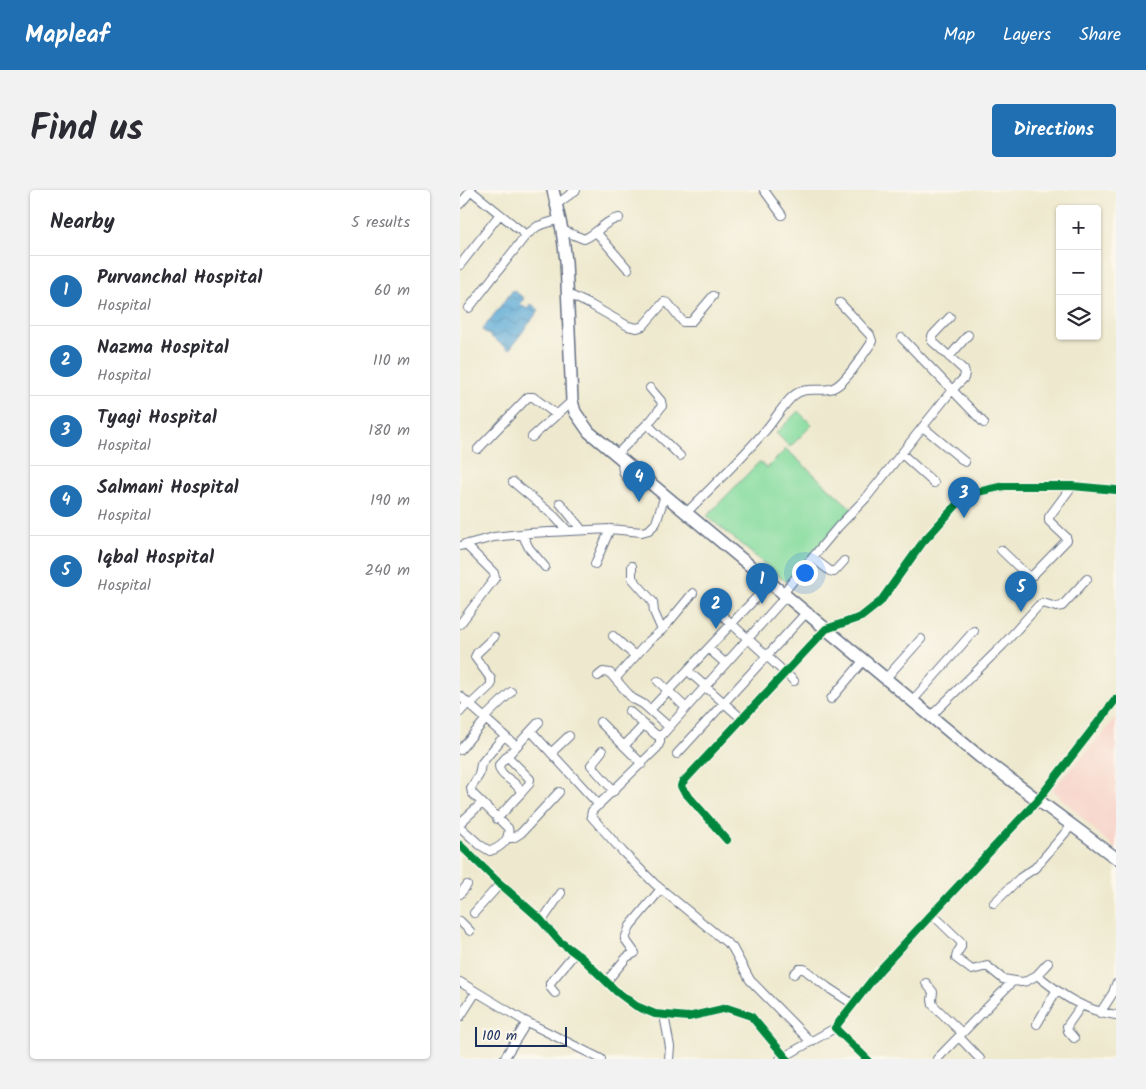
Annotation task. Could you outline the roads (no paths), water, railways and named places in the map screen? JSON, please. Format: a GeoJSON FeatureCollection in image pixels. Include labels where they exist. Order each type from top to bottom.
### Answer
{"type":"FeatureCollection","features":[{"type":"Feature","properties":{"kind":"highway"},"geometry":{"type":"LineString","coordinates":[[553,190],[561,224],[568,294],[572,401],[575,412],[589,432],[980,757],[1116,858]]}},
{"type":"Feature","properties":{"kind":"street"},"geometry":{"type":"LineString","coordinates":[[460,204],[470,190],[526,235]]}},
{"type":"Feature","properties":{"kind":"street"},"geometry":{"type":"LineString","coordinates":[[557,204],[576,190]]}},
{"type":"Feature","properties":{"kind":"street"},"geometry":{"type":"LineString","coordinates":[[764,190],[782,215]]}},
{"type":"Feature","properties":{"kind":"street"},"geometry":{"type":"LineString","coordinates":[[460,265],[500,214]]}},
{"type":"Feature","properties":{"kind":"street"},"geometry":{"type":"LineString","coordinates":[[469,308],[526,235],[538,226],[561,224],[584,239],[612,220],[619,218]]}},
{"type":"Feature","properties":{"kind":"street"},"geometry":{"type":"LineString","coordinates":[[596,232],[628,269]]}},
{"type":"Feature","properties":{"kind":"street"},"geometry":{"type":"LineString","coordinates":[[568,294],[591,304],[628,326],[637,328],[643,326],[664,302],[668,303],[684,322],[691,322],[713,296]]}},
{"type":"Feature","properties":{"kind":"street"},"geometry":{"type":"LineString","coordinates":[[687,512],[765,431],[793,396],[807,389],[830,389],[835,387],[844,380],[870,345],[872,341],[870,335],[840,303]]}},
{"type":"Feature","properties":{"kind":"street"},"geometry":{"type":"LineString","coordinates":[[811,1042],[750,980],[732,947],[661,889],[623,852],[593,818],[591,813],[657,748],[660,736],[747,638],[838,527],[866,498],[952,390],[964,378],[966,373],[931,339],[950,317]]}},
{"type":"Feature","properties":{"kind":"street"},"geometry":{"type":"LineString","coordinates":[[949,357],[968,335]]}},
{"type":"Feature","properties":{"kind":"street"},"geometry":{"type":"LineString","coordinates":[[902,338],[984,423]]}},
{"type":"Feature","properties":{"kind":"street"},"geometry":{"type":"LineString","coordinates":[[620,458],[660,410],[663,403],[650,388]]}},
{"type":"Feature","properties":{"kind":"street"},"geometry":{"type":"LineString","coordinates":[[478,449],[528,397],[533,397],[557,415]]}},
{"type":"Feature","properties":{"kind":"street"},"geometry":{"type":"LineString","coordinates":[[532,437],[572,401]]}},
{"type":"Feature","properties":{"kind":"street"},"geometry":{"type":"LineString","coordinates":[[647,424],[680,456]]}},
{"type":"Feature","properties":{"kind":"street"},"geometry":{"type":"LineString","coordinates":[[923,427],[964,462]]}},
{"type":"Feature","properties":{"kind":"street"},"geometry":{"type":"LineString","coordinates":[[902,454],[934,483]]}},
{"type":"Feature","properties":{"kind":"street"},"geometry":{"type":"LineString","coordinates":[[513,482],[554,516],[567,530]]}},
{"type":"Feature","properties":{"kind":"street"},"geometry":{"type":"LineString","coordinates":[[727,840],[683,790],[681,784],[826,629],[861,617],[874,609],[933,529],[950,510],[967,496],[988,488],[1004,486],[1072,486],[1116,490]]}},
{"type":"Feature","properties":{"kind":"street"},"geometry":{"type":"LineString","coordinates":[[1001,550],[1027,575],[1033,575],[1067,540],[1050,521],[1049,517],[1072,486]]}},
{"type":"Feature","properties":{"kind":"street"},"geometry":{"type":"LineString","coordinates":[[463,545],[494,537],[567,530],[610,529],[634,532],[649,530],[656,522],[665,495]]}},
{"type":"Feature","properties":{"kind":"street"},"geometry":{"type":"LineString","coordinates":[[560,503],[582,530]]}},
{"type":"Feature","properties":{"kind":"street"},"geometry":{"type":"LineString","coordinates":[[595,564],[610,529]]}},
{"type":"Feature","properties":{"kind":"street"},"geometry":{"type":"LineString","coordinates":[[522,534],[529,548],[545,567]]}},
{"type":"Feature","properties":{"kind":"street"},"geometry":{"type":"LineString","coordinates":[[460,624],[494,578],[494,573],[463,545]]}},
{"type":"Feature","properties":{"kind":"street"},"geometry":{"type":"LineString","coordinates":[[813,558],[834,572],[844,561]]}},
{"type":"Feature","properties":{"kind":"street"},"geometry":{"type":"LineString","coordinates":[[632,566],[632,578],[653,602],[654,612],[662,630]]}},
{"type":"Feature","properties":{"kind":"street"},"geometry":{"type":"LineString","coordinates":[[931,716],[1003,645],[1040,605],[1045,604],[1056,608],[1062,606],[1087,579]]}},
{"type":"Feature","properties":{"kind":"street"},"geometry":{"type":"LineString","coordinates":[[650,710],[770,582]]}},
{"type":"Feature","properties":{"kind":"street"},"geometry":{"type":"LineString","coordinates":[[615,679],[648,642],[662,630],[693,593]]}},
{"type":"Feature","properties":{"kind":"street"},"geometry":{"type":"LineString","coordinates":[[677,754],[806,613]]}},
{"type":"Feature","properties":{"kind":"street"},"geometry":{"type":"LineString","coordinates":[[723,616],[794,681]]}},
{"type":"Feature","properties":{"kind":"street"},"geometry":{"type":"LineString","coordinates":[[912,700],[974,631]]}},
{"type":"Feature","properties":{"kind":"street"},"geometry":{"type":"LineString","coordinates":[[613,636],[635,656]]}},
{"type":"Feature","properties":{"kind":"street"},"geometry":{"type":"LineString","coordinates":[[460,712],[491,685],[491,679],[475,658],[477,653],[494,637]]}},
{"type":"Feature","properties":{"kind":"street"},"geometry":{"type":"LineString","coordinates":[[886,678],[922,640]]}},
{"type":"Feature","properties":{"kind":"street"},"geometry":{"type":"LineString","coordinates":[[709,649],[725,663]]}},
{"type":"Feature","properties":{"kind":"street"},"geometry":{"type":"LineString","coordinates":[[831,699],[864,660]]}},
{"type":"Feature","properties":{"kind":"street"},"geometry":{"type":"LineString","coordinates":[[598,676],[605,671],[632,698],[643,704],[669,727]]}},
{"type":"Feature","properties":{"kind":"street"},"geometry":{"type":"LineString","coordinates":[[688,671],[741,718]]}},
{"type":"Feature","properties":{"kind":"street"},"geometry":{"type":"LineString","coordinates":[[658,681],[686,708]]}},
{"type":"Feature","properties":{"kind":"street"},"geometry":{"type":"LineString","coordinates":[[460,750],[486,718],[511,692]]}},
{"type":"Feature","properties":{"kind":"street"},"geometry":{"type":"LineString","coordinates":[[460,696],[516,746]]}},
{"type":"Feature","properties":{"kind":"street"},"geometry":{"type":"LineString","coordinates":[[462,851],[542,921],[559,941],[636,1006],[647,1012],[664,1015],[688,1017],[727,1008],[751,1016],[784,1058],[835,1028],[880,970],[1037,801],[1116,699]]}},
{"type":"Feature","properties":{"kind":"street"},"geometry":{"type":"LineString","coordinates":[[629,711],[656,736],[660,736]]}},
{"type":"Feature","properties":{"kind":"street"},"geometry":{"type":"LineString","coordinates":[[521,793],[520,788],[498,768],[500,763],[539,722]]}},
{"type":"Feature","properties":{"kind":"street"},"geometry":{"type":"LineString","coordinates":[[600,722],[642,764]]}},
{"type":"Feature","properties":{"kind":"street"},"geometry":{"type":"LineString","coordinates":[[624,746],[644,725]]}},
{"type":"Feature","properties":{"kind":"street"},"geometry":{"type":"LineString","coordinates":[[531,731],[599,804]]}},
{"type":"Feature","properties":{"kind":"street"},"geometry":{"type":"LineString","coordinates":[[504,736],[481,764],[479,775],[471,790],[497,819],[508,828],[508,838]]}},
{"type":"Feature","properties":{"kind":"street"},"geometry":{"type":"LineString","coordinates":[[551,753],[569,736]]}},
{"type":"Feature","properties":{"kind":"street"},"geometry":{"type":"LineString","coordinates":[[602,751],[590,765],[614,791]]}},
{"type":"Feature","properties":{"kind":"street"},"geometry":{"type":"LineString","coordinates":[[497,819],[521,793],[530,779],[507,756]]}},
{"type":"Feature","properties":{"kind":"street"},"geometry":{"type":"LineString","coordinates":[[482,803],[460,825],[480,845],[490,851],[499,847],[508,838],[517,836],[559,792]]}},
{"type":"Feature","properties":{"kind":"street"},"geometry":{"type":"LineString","coordinates":[[994,904],[1020,878],[1035,868],[1072,825]]}},
{"type":"Feature","properties":{"kind":"street"},"geometry":{"type":"LineString","coordinates":[[474,913],[500,884]]}},
{"type":"Feature","properties":{"kind":"street"},"geometry":{"type":"LineString","coordinates":[[460,894],[467,885]]}},
{"type":"Feature","properties":{"kind":"street"},"geometry":{"type":"LineString","coordinates":[[606,982],[634,953],[625,939],[630,926],[661,889]]}},
{"type":"Feature","properties":{"kind":"street"},"geometry":{"type":"LineString","coordinates":[[542,921],[562,893]]}},
{"type":"Feature","properties":{"kind":"street"},"geometry":{"type":"LineString","coordinates":[[933,915],[961,942],[956,958],[969,969],[976,970],[987,966],[1003,979],[1027,981],[1037,975],[1048,963]]}},
{"type":"Feature","properties":{"kind":"street"},"geometry":{"type":"LineString","coordinates":[[460,921],[470,931]]}},
{"type":"Feature","properties":{"kind":"street"},"geometry":{"type":"LineString","coordinates":[[555,993],[550,987],[551,980],[575,953]]}},
{"type":"Feature","properties":{"kind":"street"},"geometry":{"type":"LineString","coordinates":[[794,974],[800,969],[804,969],[853,1004]]}},
{"type":"Feature","properties":{"kind":"street"},"geometry":{"type":"LineString","coordinates":[[1037,975],[1056,991],[1081,1006],[1100,1012],[1116,1014]]}},
{"type":"Feature","properties":{"kind":"street"},"geometry":{"type":"LineString","coordinates":[[937,1059],[1013,981]]}},
{"type":"Feature","properties":{"kind":"street"},"geometry":{"type":"LineString","coordinates":[[460,982],[527,1022],[601,1059]]}},
{"type":"Feature","properties":{"kind":"street"},"geometry":{"type":"LineString","coordinates":[[926,982],[933,992],[933,1005],[980,1059]]}},
{"type":"Feature","properties":{"kind":"street"},"geometry":{"type":"LineString","coordinates":[[1100,1012],[1113,993],[1116,984]]}},
{"type":"Feature","properties":{"kind":"street"},"geometry":{"type":"LineString","coordinates":[[1037,1024],[1056,991]]}},
{"type":"Feature","properties":{"kind":"street"},"geometry":{"type":"LineString","coordinates":[[460,1017],[476,992]]}},
{"type":"Feature","properties":{"kind":"street"},"geometry":{"type":"LineString","coordinates":[[1074,1038],[1068,1031],[1067,1026],[1081,1006]]}},
{"type":"Feature","properties":{"kind":"street"},"geometry":{"type":"LineString","coordinates":[[664,1015],[670,1047],[669,1059]]}},
{"type":"Feature","properties":{"kind":"street"},"geometry":{"type":"LineString","coordinates":[[504,1059],[527,1022]]}},
{"type":"Feature","properties":{"kind":"street"},"geometry":{"type":"LineString","coordinates":[[835,1028],[867,1059]]}},
{"type":"Feature","properties":{"kind":"water"},"geometry":{"type":"Polygon","coordinates":[[[513,290],[524,298],[520,304],[527,309],[531,304],[539,310],[509,350],[482,330],[513,290]]]}},
{"type":"Feature","properties":{"kind":"place","name":"Salmani Hospital"},"geometry":{"type":"Point","coordinates":[639,502]}},
{"type":"Feature","properties":{"kind":"place","name":"Tyagi Hospital"},"geometry":{"type":"Point","coordinates":[964,518]}},
{"type":"Feature","properties":{"kind":"place","name":"Purvanchal Hospital"},"geometry":{"type":"Point","coordinates":[762,604]}},
{"type":"Feature","properties":{"kind":"place","name":"Iqbal Hospital"},"geometry":{"type":"Point","coordinates":[1021,612]}},
{"type":"Feature","properties":{"kind":"place","name":"Nazma Hospital"},"geometry":{"type":"Point","coordinates":[716,629]}}]}
